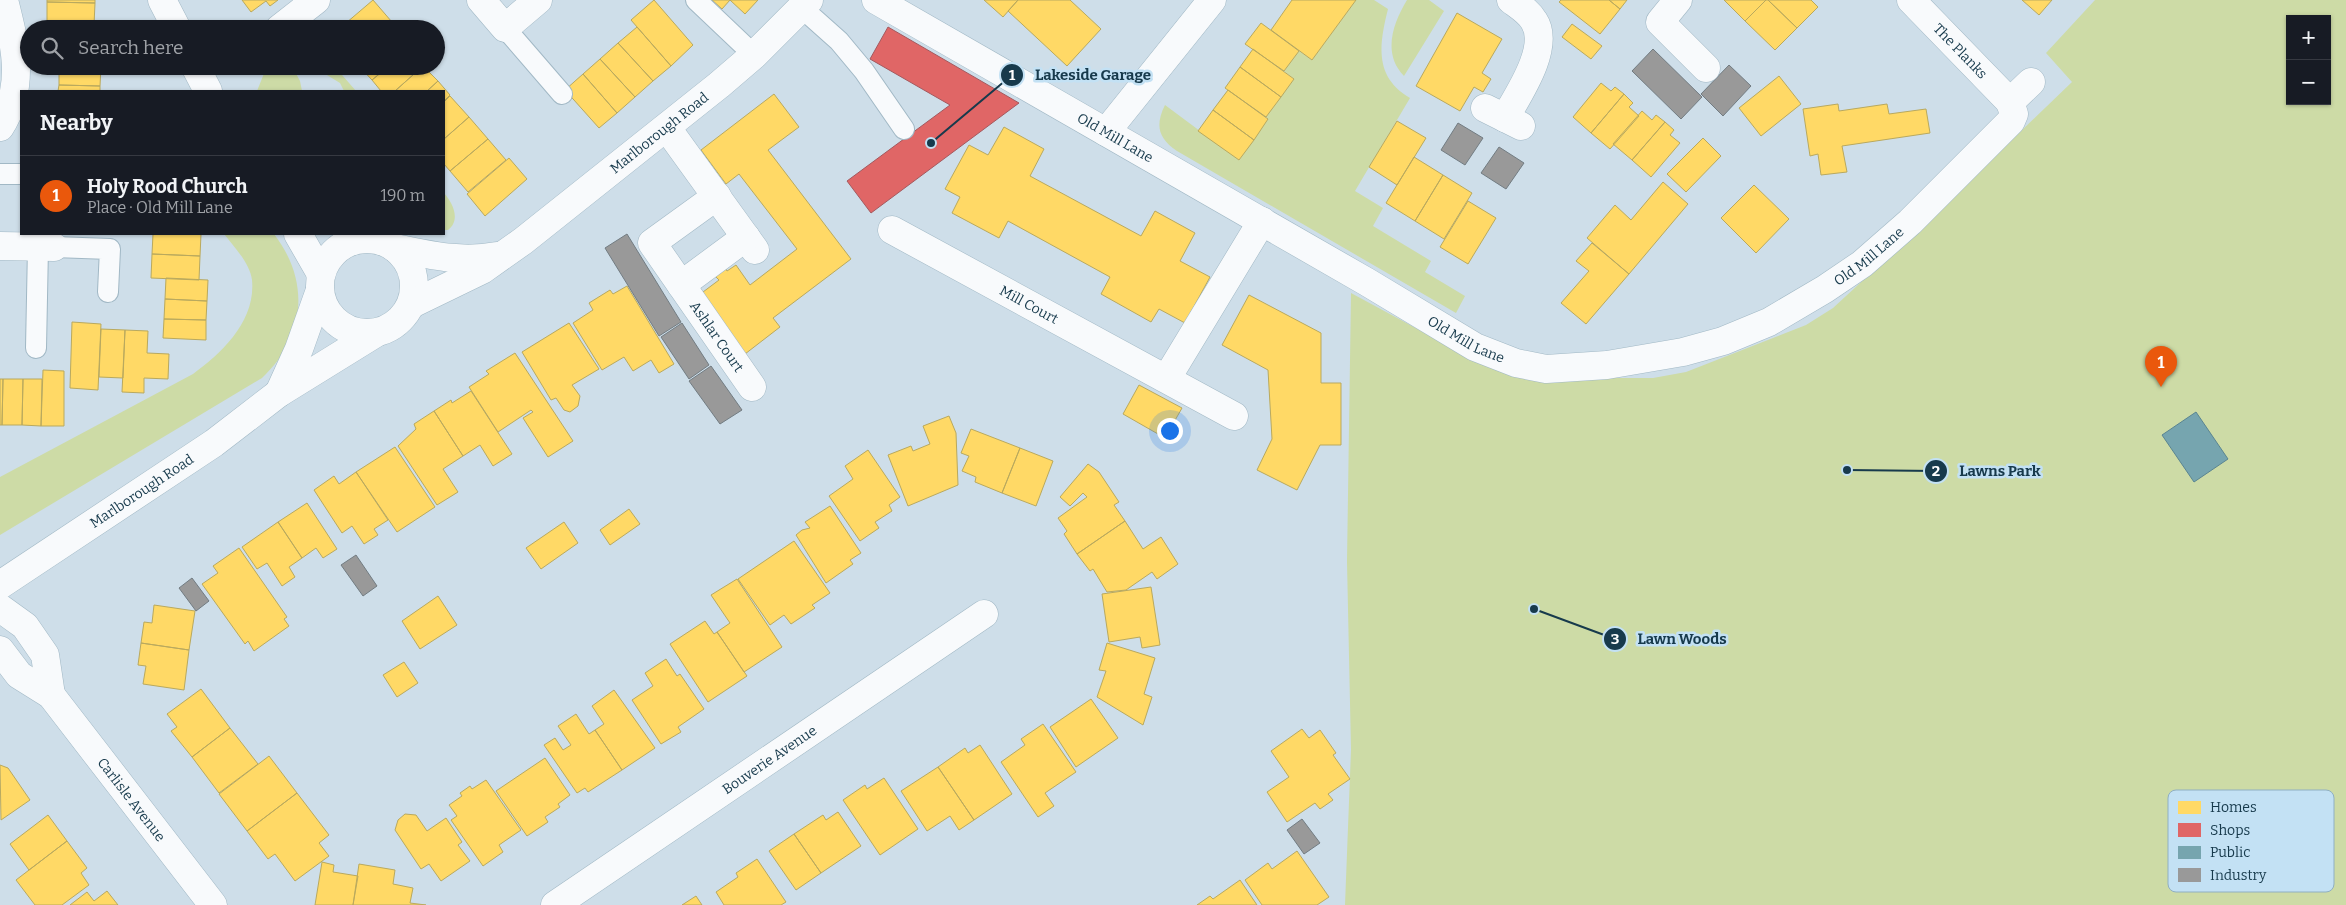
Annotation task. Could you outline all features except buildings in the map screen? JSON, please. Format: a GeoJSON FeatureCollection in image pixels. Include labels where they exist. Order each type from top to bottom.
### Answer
{"type":"FeatureCollection","features":[{"type":"Feature","properties":{"kind":"street"},"geometry":{"type":"LineString","coordinates":[[0,127],[10,112],[16,91],[15,60],[4,0]]}},
{"type":"Feature","properties":{"kind":"street"},"geometry":{"type":"LineString","coordinates":[[162,0],[172,20]]}},
{"type":"Feature","properties":{"kind":"street"},"geometry":{"type":"LineString","coordinates":[[290,20],[316,0]]}},
{"type":"Feature","properties":{"kind":"street"},"geometry":{"type":"LineString","coordinates":[[481,0],[505,28],[538,0]]}},
{"type":"Feature","properties":{"kind":"street","name":"Old Mill Lane"},"geometry":{"type":"LineString","coordinates":[[876,0],[1262,221],[1475,347],[1497,357],[1546,368],[1569,369],[1643,360],[1683,352],[1748,331],[1797,306],[1843,277],[1910,222],[2014,117],[2010,102]]}},
{"type":"Feature","properties":{"kind":"street"},"geometry":{"type":"LineString","coordinates":[[1106,132],[1212,0]]}},
{"type":"Feature","properties":{"kind":"street"},"geometry":{"type":"LineString","coordinates":[[1503,118],[1528,75],[1541,42],[1534,20],[1511,0]]}},
{"type":"Feature","properties":{"kind":"street"},"geometry":{"type":"LineString","coordinates":[[1678,0],[1660,22],[1706,68]]}},
{"type":"Feature","properties":{"kind":"street","name":"The Planks"},"geometry":{"type":"LineString","coordinates":[[1911,0],[2010,102]]}},
{"type":"Feature","properties":{"kind":"street","name":"Marlborough Road"},"geometry":{"type":"LineString","coordinates":[[412,304],[482,270],[530,236],[667,128],[754,55],[805,4]]}},
{"type":"Feature","properties":{"kind":"street"},"geometry":{"type":"LineString","coordinates":[[2010,102],[2031,82]]}},
{"type":"Feature","properties":{"kind":"street"},"geometry":{"type":"LineString","coordinates":[[667,128],[751,243],[681,285]]}},
{"type":"Feature","properties":{"kind":"street","name":"Ashlar Court"},"geometry":{"type":"LineString","coordinates":[[717,196],[652,243],[752,387]]}},
{"type":"Feature","properties":{"kind":"street"},"geometry":{"type":"LineString","coordinates":[[1167,378],[1262,221]]}},
{"type":"Feature","properties":{"kind":"street","name":"Mill Court"},"geometry":{"type":"LineString","coordinates":[[892,230],[1234,416]]}},
{"type":"Feature","properties":{"kind":"street"},"geometry":{"type":"LineString","coordinates":[[298,235],[320,282],[324,305],[332,318],[344,328],[360,334],[376,333],[391,328],[403,318],[412,304],[415,289],[413,273],[406,259],[378,240],[360,239],[347,243],[335,251],[326,262],[320,282]]}},
{"type":"Feature","properties":{"kind":"street","name":"Marlborough Road"},"geometry":{"type":"LineString","coordinates":[[378,240],[447,259],[473,260],[501,256]]}},
{"type":"Feature","properties":{"kind":"street"},"geometry":{"type":"LineString","coordinates":[[0,246],[46,247]]}},
{"type":"Feature","properties":{"kind":"street","name":"Marlborough Road"},"geometry":{"type":"LineString","coordinates":[[279,393],[301,344],[320,282]]}},
{"type":"Feature","properties":{"kind":"street","name":"Marlborough Road"},"geometry":{"type":"LineString","coordinates":[[0,585],[214,442],[279,393],[376,333]]}},
{"type":"Feature","properties":{"kind":"street","name":"Carlisle Avenue"},"geometry":{"type":"LineString","coordinates":[[0,608],[25,626],[45,655],[51,695]]}},
{"type":"Feature","properties":{"kind":"street","name":"Bouverie Avenue"},"geometry":{"type":"LineString","coordinates":[[554,905],[984,614]]}},
{"type":"Feature","properties":{"kind":"street","name":"Carlisle Avenue"},"geometry":{"type":"LineString","coordinates":[[0,650],[19,675],[51,695],[213,905]]}},
{"type":"Feature","properties":{"kind":"lane"},"geometry":{"type":"LineString","coordinates":[[696,0],[754,55]]}},
{"type":"Feature","properties":{"kind":"lane"},"geometry":{"type":"LineString","coordinates":[[805,4],[858,64],[904,129]]}},
{"type":"Feature","properties":{"kind":"lane"},"geometry":{"type":"LineString","coordinates":[[505,28],[562,94]]}},
{"type":"Feature","properties":{"kind":"lane"},"geometry":{"type":"LineString","coordinates":[[0,174],[20,174]]}},
{"type":"Feature","properties":{"kind":"lane"},"geometry":{"type":"LineString","coordinates":[[36,348],[46,247],[110,248],[108,292]]}},
{"type":"Feature","properties":{"kind":"green space"},"geometry":{"type":"Polygon","coordinates":[[[1356,0],[1374,0],[1388,9],[1383,35],[1382,59],[1390,80],[1398,90],[1410,98],[1355,191],[1383,208],[1373,226],[1431,261],[1425,272],[1465,296],[1456,313],[1177,151],[1166,141],[1160,131],[1160,119],[1165,105],[1239,160],[1268,119],[1266,117],[1294,79],[1284,71],[1299,51],[1312,60],[1356,0]]]}},
{"type":"Feature","properties":{"kind":"green space"},"geometry":{"type":"Polygon","coordinates":[[[1407,0],[1429,0],[1444,11],[1404,76],[1393,58],[1392,38],[1394,28],[1407,0]]]}},
{"type":"Feature","properties":{"kind":"green space"},"geometry":{"type":"Polygon","coordinates":[[[2095,0],[2346,0],[2346,905],[1345,905],[1351,750],[1347,562],[1351,293],[1473,359],[1553,378],[1653,378],[1686,372],[1806,325],[1833,308],[1936,213],[2072,82],[2046,53],[2095,0]]]}},
{"type":"Feature","properties":{"kind":"green space"},"geometry":{"type":"Polygon","coordinates":[[[263,75],[297,75],[302,90],[257,90],[263,75]]]}},
{"type":"Feature","properties":{"kind":"green space"},"geometry":{"type":"Polygon","coordinates":[[[327,75],[342,75],[355,90],[344,90],[340,83],[327,75]]]}},
{"type":"Feature","properties":{"kind":"green space"},"geometry":{"type":"Polygon","coordinates":[[[445,194],[453,206],[455,217],[452,226],[445,230],[445,194]]]}},
{"type":"Feature","properties":{"kind":"green space"},"geometry":{"type":"Polygon","coordinates":[[[225,235],[275,235],[286,252],[294,271],[298,290],[298,309],[294,328],[287,345],[276,362],[262,378],[0,535],[0,477],[193,374],[215,356],[235,334],[249,309],[252,295],[251,274],[237,250],[225,235]]]}},
{"type":"Feature","properties":{"kind":"place","name":"Lakeside Garage"},"geometry":{"type":"Point","coordinates":[931,143]}},
{"type":"Feature","properties":{"kind":"place","name":"Holy Rood Church"},"geometry":{"type":"Point","coordinates":[2161,387]}},
{"type":"Feature","properties":{"kind":"place","name":"Lawns Park"},"geometry":{"type":"Point","coordinates":[1847,470]}},
{"type":"Feature","properties":{"kind":"place","name":"Lawn Woods"},"geometry":{"type":"Point","coordinates":[1534,609]}}]}
